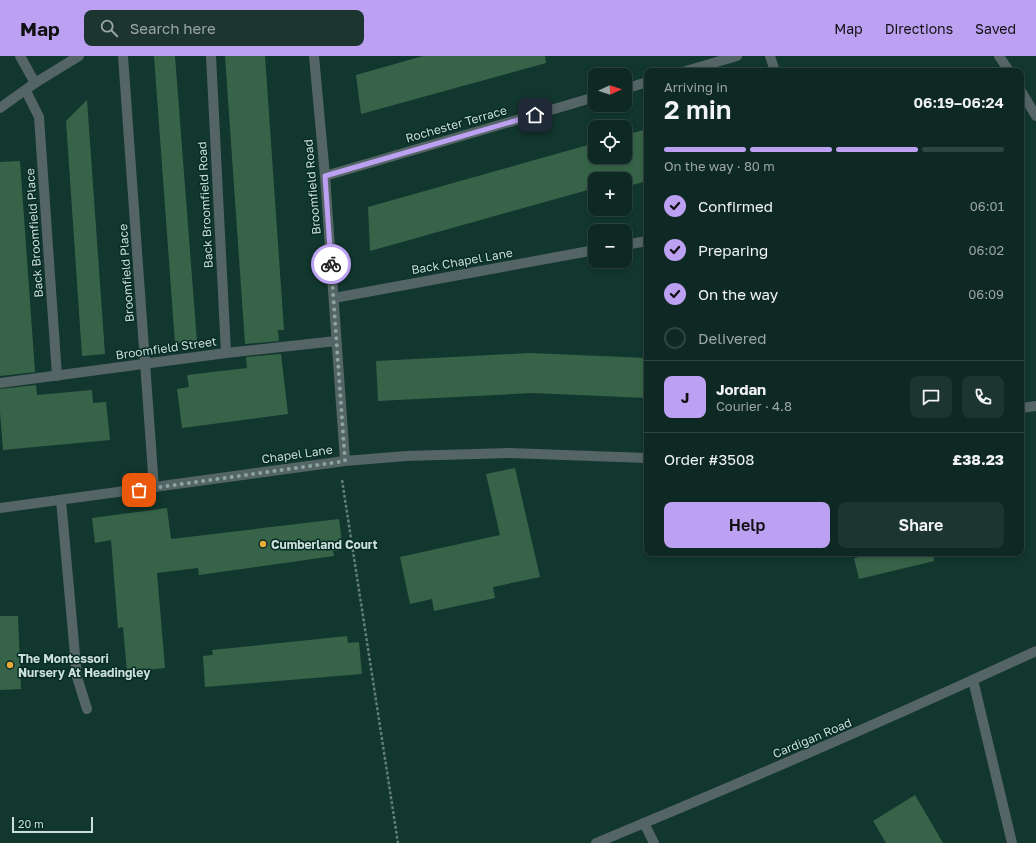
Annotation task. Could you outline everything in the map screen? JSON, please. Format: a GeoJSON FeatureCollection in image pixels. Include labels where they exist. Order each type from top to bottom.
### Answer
{"type":"FeatureCollection","features":[{"type":"Feature","properties":{"kind":"street"},"geometry":{"type":"LineString","coordinates":[[20,56],[35,83]]}},
{"type":"Feature","properties":{"kind":"street"},"geometry":{"type":"LineString","coordinates":[[0,108],[26,91],[35,83],[79,56]]}},
{"type":"Feature","properties":{"kind":"street","name":"Broomfield Place"},"geometry":{"type":"LineString","coordinates":[[123,56],[154,488]]}},
{"type":"Feature","properties":{"kind":"street","name":"Back Broomfield Road"},"geometry":{"type":"LineString","coordinates":[[211,56],[226,354]]}},
{"type":"Feature","properties":{"kind":"street","name":"Broomfield Road"},"geometry":{"type":"LineString","coordinates":[[315,56],[345,461]]}},
{"type":"Feature","properties":{"kind":"street"},"geometry":{"type":"LineString","coordinates":[[696,68],[737,56]]}},
{"type":"Feature","properties":{"kind":"street"},"geometry":{"type":"LineString","coordinates":[[770,56],[774,68]]}},
{"type":"Feature","properties":{"kind":"street"},"geometry":{"type":"LineString","coordinates":[[999,56],[1006,68]]}},
{"type":"Feature","properties":{"kind":"street"},"geometry":{"type":"LineString","coordinates":[[632,87],[644,83]]}},
{"type":"Feature","properties":{"kind":"street","name":"Back Broomfield Place"},"geometry":{"type":"LineString","coordinates":[[26,91],[40,117],[57,376]]}},
{"type":"Feature","properties":{"kind":"street"},"geometry":{"type":"LineString","coordinates":[[1024,96],[1036,116]]}},
{"type":"Feature","properties":{"kind":"street","name":"Rochester Terrace"},"geometry":{"type":"LineString","coordinates":[[325,176],[588,99]]}},
{"type":"Feature","properties":{"kind":"street"},"geometry":{"type":"LineString","coordinates":[[632,244],[644,242]]}},
{"type":"Feature","properties":{"kind":"street","name":"Back Chapel Lane"},"geometry":{"type":"LineString","coordinates":[[334,298],[588,251]]}},
{"type":"Feature","properties":{"kind":"street","name":"Broomfield Street"},"geometry":{"type":"LineString","coordinates":[[0,383],[336,341]]}},
{"type":"Feature","properties":{"kind":"street"},"geometry":{"type":"LineString","coordinates":[[1024,408],[1036,406]]}},
{"type":"Feature","properties":{"kind":"street","name":"Chapel Lane"},"geometry":{"type":"LineString","coordinates":[[0,508],[345,461],[406,456],[510,453],[644,458]]}},
{"type":"Feature","properties":{"kind":"street"},"geometry":{"type":"LineString","coordinates":[[61,500],[77,677],[87,709]]}},
{"type":"Feature","properties":{"kind":"street","name":"Cardigan Road"},"geometry":{"type":"LineString","coordinates":[[596,843],[875,725],[1036,651]]}},
{"type":"Feature","properties":{"kind":"street"},"geometry":{"type":"LineString","coordinates":[[973,680],[1012,843]]}},
{"type":"Feature","properties":{"kind":"street"},"geometry":{"type":"LineString","coordinates":[[644,823],[654,843]]}},
{"type":"Feature","properties":{"kind":"path"},"geometry":{"type":"LineString","coordinates":[[345,461],[341,482],[398,843]]}},
{"type":"Feature","properties":{"kind":"building"},"geometry":{"type":"Polygon","coordinates":[[[154,56],[175,56],[197,342],[175,343],[154,56]]]}},
{"type":"Feature","properties":{"kind":"building"},"geometry":{"type":"Polygon","coordinates":[[[225,56],[265,56],[284,330],[278,330],[279,341],[245,344],[225,56]]]}},
{"type":"Feature","properties":{"kind":"building"},"geometry":{"type":"Polygon","coordinates":[[[423,56],[545,56],[546,63],[361,114],[356,75],[423,56]]]}},
{"type":"Feature","properties":{"kind":"building"},"geometry":{"type":"Polygon","coordinates":[[[87,100],[105,354],[82,356],[66,121],[87,100]]]}},
{"type":"Feature","properties":{"kind":"building"},"geometry":{"type":"Polygon","coordinates":[[[644,130],[644,182],[632,185],[632,172],[588,172],[588,190],[370,251],[368,207],[588,145],[588,164],[632,164],[632,133],[644,130]]]}},
{"type":"Feature","properties":{"kind":"building"},"geometry":{"type":"Polygon","coordinates":[[[20,161],[35,372],[0,376],[0,162],[20,161]]]}},
{"type":"Feature","properties":{"kind":"building"},"geometry":{"type":"Polygon","coordinates":[[[530,353],[644,358],[644,398],[532,393],[378,401],[376,361],[530,353]]]}},
{"type":"Feature","properties":{"kind":"building"},"geometry":{"type":"Polygon","coordinates":[[[281,354],[288,414],[182,428],[177,389],[189,387],[187,375],[247,368],[246,357],[281,354]]]}},
{"type":"Feature","properties":{"kind":"building"},"geometry":{"type":"Polygon","coordinates":[[[36,385],[37,395],[92,390],[93,403],[106,402],[110,440],[3,450],[0,389],[36,385]]]}},
{"type":"Feature","properties":{"kind":"building"},"geometry":{"type":"Polygon","coordinates":[[[515,468],[540,577],[493,587],[495,598],[434,611],[432,599],[410,604],[400,557],[500,535],[486,474],[515,468]]]}},
{"type":"Feature","properties":{"kind":"building"},"geometry":{"type":"Polygon","coordinates":[[[167,508],[171,539],[339,519],[343,550],[333,551],[334,556],[199,575],[198,568],[157,573],[165,668],[127,672],[123,627],[118,628],[111,540],[95,543],[92,518],[167,508]]]}},
{"type":"Feature","properties":{"kind":"building"},"geometry":{"type":"Polygon","coordinates":[[[857,556],[933,556],[934,561],[859,579],[854,558],[857,558],[857,556]]]}},
{"type":"Feature","properties":{"kind":"building","name":"The Montessori Nursery At Headingley"},"geometry":{"type":"Polygon","coordinates":[[[0,616],[18,616],[21,689],[0,690],[0,616]]]}},
{"type":"Feature","properties":{"kind":"building"},"geometry":{"type":"Polygon","coordinates":[[[347,636],[348,643],[359,642],[362,674],[205,687],[203,656],[213,655],[212,650],[347,636]]]}},
{"type":"Feature","properties":{"kind":"building"},"geometry":{"type":"Polygon","coordinates":[[[915,795],[943,843],[886,843],[873,821],[915,795]]]}},
{"type":"Feature","properties":{"kind":"way so far"},"geometry":{"type":"LineString","coordinates":[[139,490],[345,461],[331,264]]}},
{"type":"Feature","properties":{"kind":"place","name":"Cumberland Court"},"geometry":{"type":"Point","coordinates":[263,544]}},
{"type":"Feature","properties":{"kind":"place","name":"The Montessori Nursery At Headingley"},"geometry":{"type":"Point","coordinates":[10,665]}},
{"type":"Feature","properties":{"kind":"route"},"geometry":{"type":"LineString","coordinates":[[331,264],[325,176],[535,115]]}}]}
